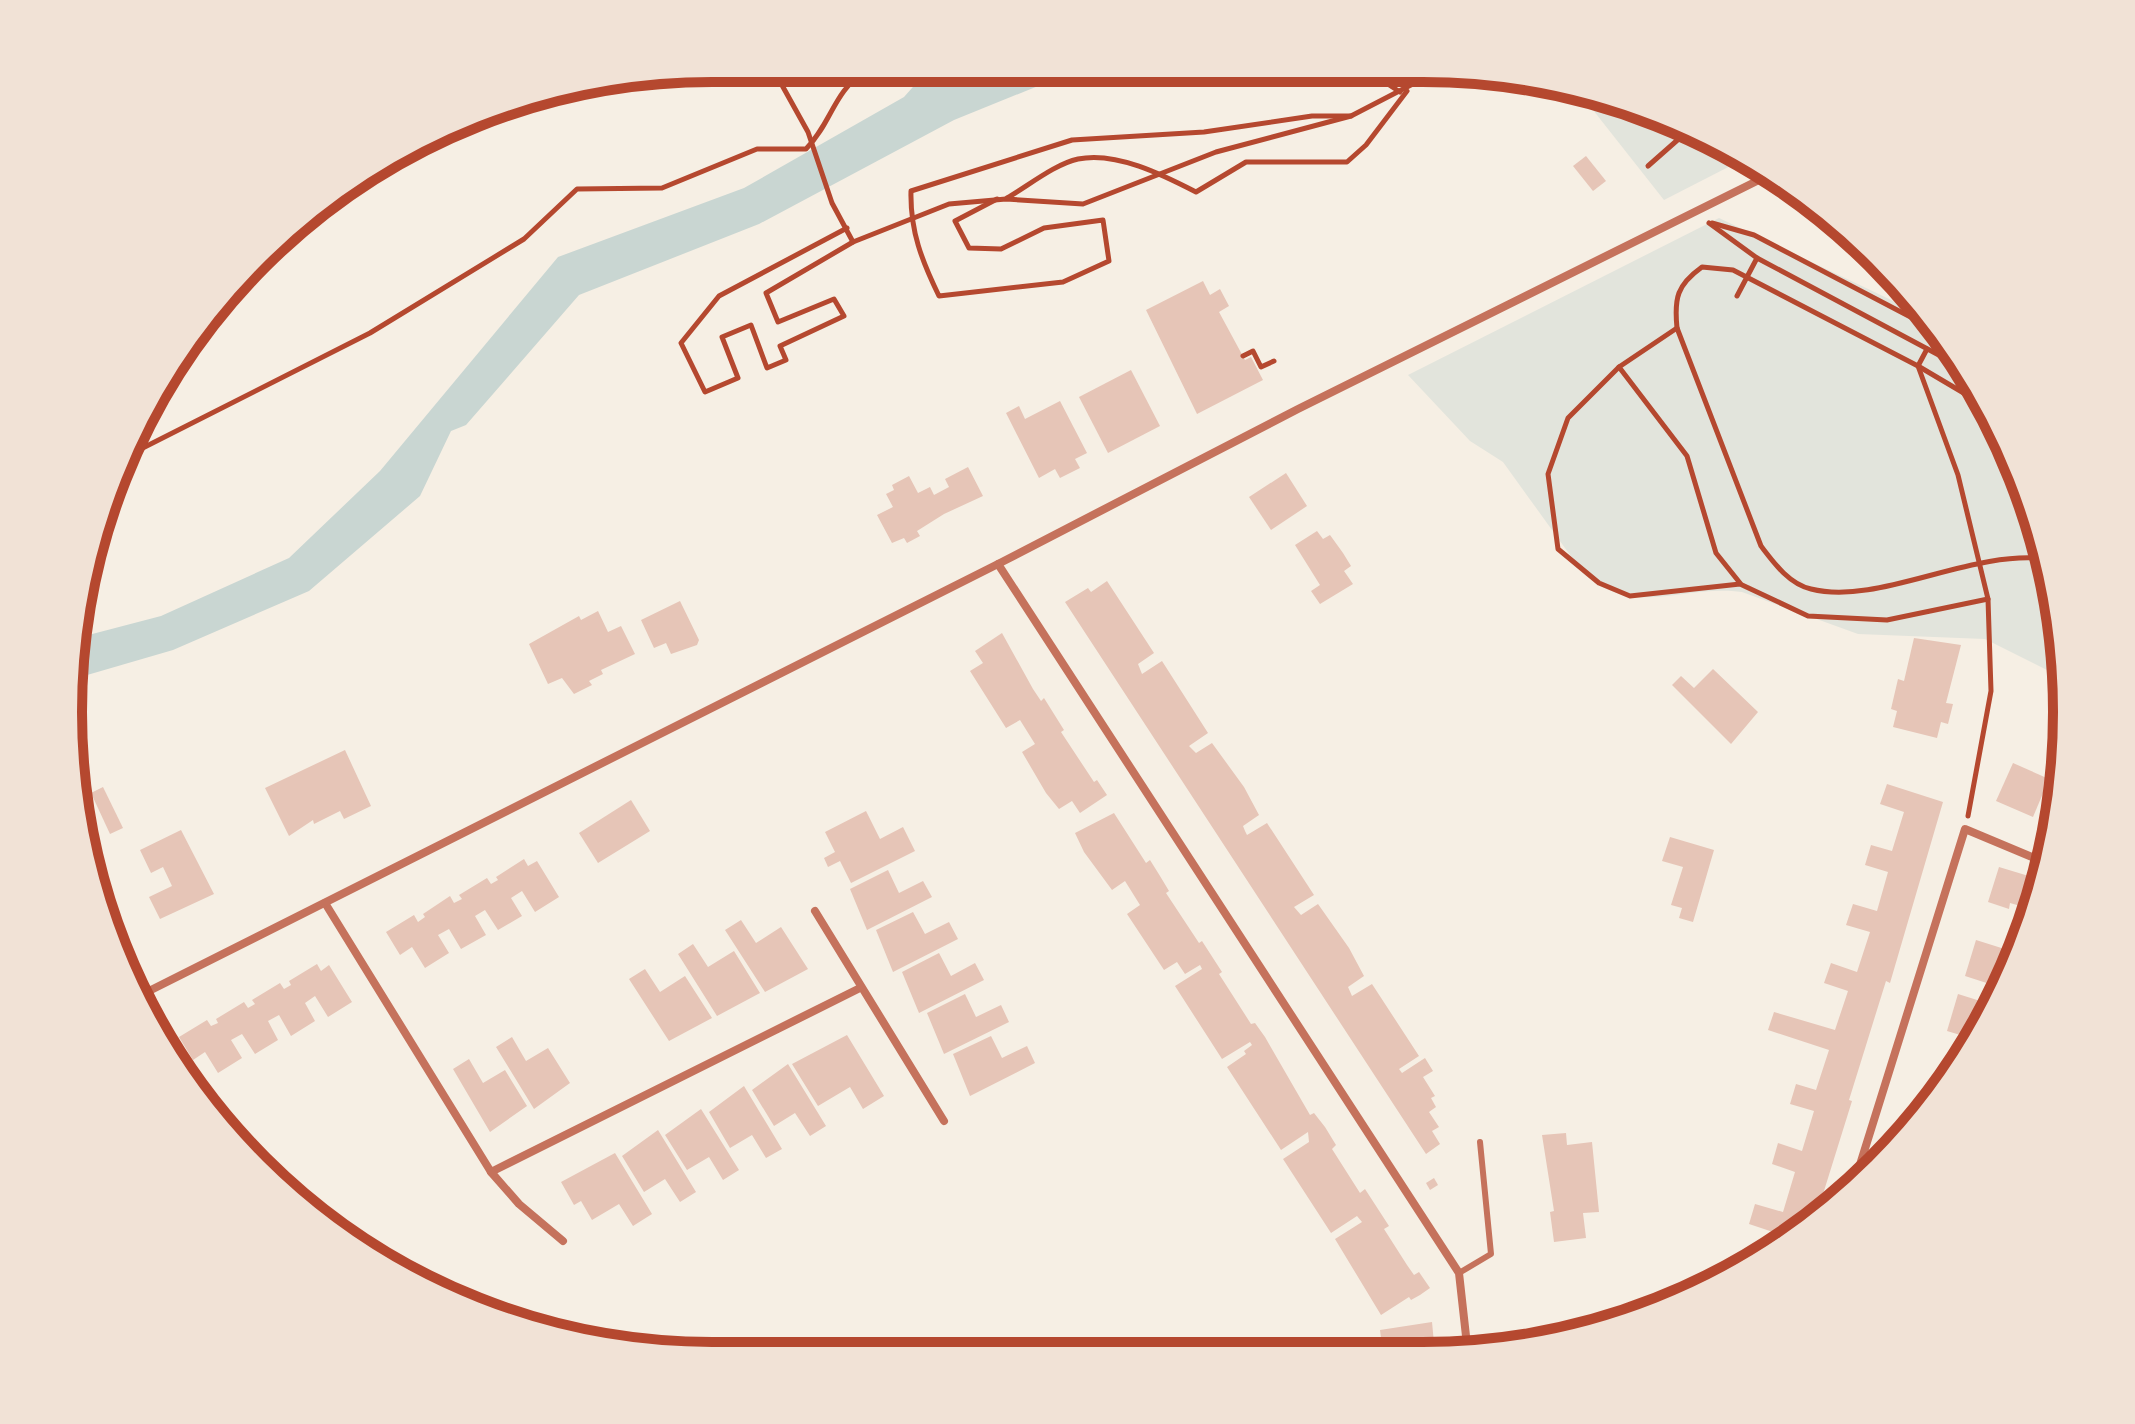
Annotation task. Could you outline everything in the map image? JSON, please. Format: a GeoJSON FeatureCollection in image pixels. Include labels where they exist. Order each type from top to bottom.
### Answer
{"type":"FeatureCollection","features":[{"type":"Feature","properties":{"kind":"street"},"geometry":{"type":"LineString","coordinates":[[147,992],[998,564],[1298,409],[1760,180]]}},
{"type":"Feature","properties":{"kind":"street"},"geometry":{"type":"LineString","coordinates":[[998,564],[1459,1273],[1467,1341]]}},
{"type":"Feature","properties":{"kind":"street"},"geometry":{"type":"LineString","coordinates":[[1860,1165],[1965,829],[2036,859]]}},
{"type":"Feature","properties":{"kind":"street"},"geometry":{"type":"LineString","coordinates":[[325,903],[491,1172],[519,1204],[563,1241]]}},
{"type":"Feature","properties":{"kind":"street"},"geometry":{"type":"LineString","coordinates":[[815,911],[944,1121]]}},
{"type":"Feature","properties":{"kind":"street"},"geometry":{"type":"LineString","coordinates":[[491,1172],[860,988]]}},
{"type":"Feature","properties":{"kind":"lane"},"geometry":{"type":"LineString","coordinates":[[1459,1273],[1491,1254],[1480,1142]]}},
{"type":"Feature","properties":{"kind":"path"},"geometry":{"type":"LineString","coordinates":[[780,82],[808,132],[832,203],[853,242]]}},
{"type":"Feature","properties":{"kind":"path"},"geometry":{"type":"LineString","coordinates":[[140,450],[370,333],[524,239],[577,189],[662,188],[757,149],[806,149],[817,137],[848,82]]}},
{"type":"Feature","properties":{"kind":"path"},"geometry":{"type":"LineString","coordinates":[[1384,82],[1401,93]]}},
{"type":"Feature","properties":{"kind":"path"},"geometry":{"type":"LineString","coordinates":[[847,228],[719,296],[681,343],[705,392],[738,378],[722,337],[751,325],[767,368],[786,360],[780,346],[844,316],[834,299],[778,322],[766,293],[853,242],[949,204],[997,199],[1083,204],[1216,152],[1351,116],[1419,82]]}},
{"type":"Feature","properties":{"kind":"path"},"geometry":{"type":"LineString","coordinates":[[1006,199],[1075,159],[1100,157],[1162,174],[1196,192],[1246,162],[1347,162],[1366,145],[1408,89]]}},
{"type":"Feature","properties":{"kind":"path"},"geometry":{"type":"LineString","coordinates":[[997,199],[955,221],[969,248],[1001,249],[1044,228],[1103,220],[1109,261],[1063,282],[939,296],[918,252],[911,217],[911,191],[1072,140],[1204,132],[1312,116],[1351,116]]}},
{"type":"Feature","properties":{"kind":"path"},"geometry":{"type":"LineString","coordinates":[[1648,166],[1680,137]]}},
{"type":"Feature","properties":{"kind":"path"},"geometry":{"type":"LineString","coordinates":[[1916,320],[1754,235],[1707,222],[1757,258],[1944,358]]}},
{"type":"Feature","properties":{"kind":"path"},"geometry":{"type":"LineString","coordinates":[[1737,296],[1757,258]]}},
{"type":"Feature","properties":{"kind":"path"},"geometry":{"type":"LineString","coordinates":[[1968,396],[1918,366],[1733,270],[1702,267],[1683,280],[1675,306],[1677,328],[1761,546],[1782,572],[1809,589],[1848,593],[1980,562],[2034,557]]}},
{"type":"Feature","properties":{"kind":"path"},"geometry":{"type":"LineString","coordinates":[[1677,328],[1619,367],[1568,418],[1548,474],[1558,549],[1599,583],[1630,596],[1740,584]]}},
{"type":"Feature","properties":{"kind":"path"},"geometry":{"type":"LineString","coordinates":[[1927,349],[1918,366],[1958,475],[1988,599],[1991,691],[1965,829]]}},
{"type":"Feature","properties":{"kind":"path"},"geometry":{"type":"LineString","coordinates":[[1243,356],[1253,351],[1261,367],[1274,361]]}},
{"type":"Feature","properties":{"kind":"path"},"geometry":{"type":"LineString","coordinates":[[1619,367],[1687,456],[1716,553],[1740,584],[1808,616],[1887,620],[1988,599]]}},
{"type":"Feature","properties":{"kind":"shaded area"},"geometry":{"type":"Polygon","coordinates":[[[917,82],[1048,82],[954,120],[759,224],[579,295],[466,425],[451,431],[420,496],[309,591],[173,650],[83,676],[86,636],[161,616],[289,558],[380,471],[558,257],[744,188],[904,97],[917,82]]]}},
{"type":"Feature","properties":{"kind":"shaded area"},"geometry":{"type":"Polygon","coordinates":[[[1588,104],[1664,130],[1734,164],[1664,200],[1588,104]]]}},
{"type":"Feature","properties":{"kind":"shaded area"},"geometry":{"type":"Polygon","coordinates":[[[1719,218],[1905,307],[1923,328],[1969,397],[2020,509],[2041,589],[2052,673],[1985,639],[1858,634],[1742,592],[1640,597],[1602,587],[1583,573],[1503,462],[1470,441],[1408,375],[1719,218]]]}},
{"type":"Feature","properties":{"kind":"building"},"geometry":{"type":"Polygon","coordinates":[[[1586,156],[1606,181],[1593,191],[1573,166],[1586,156]]]}},
{"type":"Feature","properties":{"kind":"building"},"geometry":{"type":"Polygon","coordinates":[[[1203,281],[1210,295],[1220,289],[1229,306],[1219,312],[1245,360],[1251,357],[1263,380],[1197,414],[1146,310],[1203,281]]]}},
{"type":"Feature","properties":{"kind":"building"},"geometry":{"type":"Polygon","coordinates":[[[1131,370],[1160,426],[1108,453],[1079,397],[1131,370]]]}},
{"type":"Feature","properties":{"kind":"building"},"geometry":{"type":"Polygon","coordinates":[[[1060,401],[1087,453],[1075,459],[1080,468],[1060,478],[1055,469],[1039,478],[1006,413],[1019,406],[1025,419],[1060,401]]]}},
{"type":"Feature","properties":{"kind":"building"},"geometry":{"type":"Polygon","coordinates":[[[968,467],[983,496],[944,514],[917,531],[920,536],[907,543],[904,538],[892,543],[877,515],[893,507],[886,494],[894,490],[892,485],[909,476],[918,493],[930,487],[934,495],[949,487],[945,479],[968,467]]]}},
{"type":"Feature","properties":{"kind":"building"},"geometry":{"type":"Polygon","coordinates":[[[1286,473],[1307,506],[1271,530],[1249,497],[1286,473]]]}},
{"type":"Feature","properties":{"kind":"building"},"geometry":{"type":"Polygon","coordinates":[[[1317,531],[1323,539],[1330,535],[1343,553],[1351,566],[1344,571],[1353,584],[1320,604],[1311,591],[1320,585],[1295,545],[1317,531]]]}},
{"type":"Feature","properties":{"kind":"building"},"geometry":{"type":"Polygon","coordinates":[[[1107,581],[1154,653],[1138,664],[1142,674],[1162,661],[1208,733],[1189,746],[1196,753],[1212,743],[1244,787],[1259,815],[1243,826],[1247,835],[1267,823],[1314,895],[1294,907],[1301,915],[1318,904],[1349,948],[1364,976],[1348,987],[1352,996],[1372,984],[1419,1056],[1399,1069],[1402,1073],[1425,1058],[1433,1071],[1423,1077],[1435,1096],[1431,1098],[1436,1107],[1429,1112],[1439,1127],[1432,1131],[1440,1144],[1426,1154],[1065,602],[1088,588],[1091,592],[1107,581]]]}},
{"type":"Feature","properties":{"kind":"building"},"geometry":{"type":"Polygon","coordinates":[[[680,601],[699,640],[697,645],[671,654],[666,643],[654,648],[641,620],[680,601]]]}},
{"type":"Feature","properties":{"kind":"building"},"geometry":{"type":"Polygon","coordinates":[[[598,611],[608,632],[621,626],[635,654],[601,670],[603,674],[589,681],[592,685],[574,694],[562,678],[548,684],[529,644],[579,616],[581,620],[598,611]]]}},
{"type":"Feature","properties":{"kind":"building"},"geometry":{"type":"Polygon","coordinates":[[[1002,633],[1033,689],[1041,701],[1044,698],[1064,730],[1061,732],[1094,782],[1097,780],[1107,795],[1080,813],[1072,801],[1059,809],[1046,793],[1022,752],[1035,744],[1020,720],[1006,728],[970,671],[983,663],[975,651],[1002,633]]]}},
{"type":"Feature","properties":{"kind":"building"},"geometry":{"type":"Polygon","coordinates":[[[1914,638],[1961,645],[1946,703],[1953,704],[1948,724],[1941,722],[1937,738],[1893,727],[1897,711],[1891,709],[1898,679],[1904,681],[1914,638]]]}},
{"type":"Feature","properties":{"kind":"building"},"geometry":{"type":"Polygon","coordinates":[[[1713,669],[1758,712],[1731,744],[1672,685],[1681,676],[1694,688],[1713,669]]]}},
{"type":"Feature","properties":{"kind":"building"},"geometry":{"type":"Polygon","coordinates":[[[345,750],[371,806],[344,819],[340,811],[314,824],[313,820],[289,836],[265,788],[345,750]]]}},
{"type":"Feature","properties":{"kind":"building"},"geometry":{"type":"Polygon","coordinates":[[[2013,763],[2049,779],[2033,817],[1996,801],[2013,763]]]}},
{"type":"Feature","properties":{"kind":"building"},"geometry":{"type":"Polygon","coordinates":[[[1887,784],[1943,802],[1890,983],[1886,981],[1849,1100],[1852,1101],[1821,1200],[1771,1237],[1773,1232],[1749,1224],[1755,1204],[1783,1212],[1795,1172],[1772,1164],[1778,1143],[1802,1151],[1814,1111],[1790,1104],[1796,1084],[1816,1090],[1829,1050],[1768,1030],[1774,1012],[1835,1030],[1848,991],[1824,983],[1831,963],[1857,972],[1870,932],[1846,925],[1853,904],[1877,911],[1888,872],[1865,865],[1871,845],[1892,851],[1904,812],[1880,804],[1887,784]]]}},
{"type":"Feature","properties":{"kind":"building"},"geometry":{"type":"Polygon","coordinates":[[[103,787],[123,828],[110,834],[91,793],[103,787]]]}},
{"type":"Feature","properties":{"kind":"building"},"geometry":{"type":"Polygon","coordinates":[[[631,800],[650,831],[598,863],[579,833],[631,800]]]}},
{"type":"Feature","properties":{"kind":"building"},"geometry":{"type":"Polygon","coordinates":[[[866,811],[880,839],[903,827],[915,851],[851,883],[840,861],[828,867],[824,858],[835,852],[825,832],[866,811]]]}},
{"type":"Feature","properties":{"kind":"building"},"geometry":{"type":"Polygon","coordinates":[[[1114,813],[1146,863],[1150,860],[1169,891],[1166,893],[1199,943],[1202,941],[1251,1024],[1255,1023],[1265,1037],[1310,1115],[1314,1113],[1325,1127],[1336,1145],[1332,1149],[1360,1193],[1365,1189],[1389,1226],[1384,1229],[1407,1265],[1414,1275],[1419,1272],[1430,1288],[1420,1295],[1411,1300],[1409,1297],[1381,1315],[1335,1239],[1362,1222],[1357,1216],[1331,1233],[1283,1159],[1309,1142],[1308,1132],[1281,1150],[1227,1067],[1246,1054],[1244,1051],[1252,1045],[1250,1042],[1222,1059],[1175,986],[1202,969],[1200,965],[1185,974],[1177,962],[1164,970],[1127,914],[1140,905],[1125,881],[1112,890],[1084,852],[1075,833],[1114,813]]]}},
{"type":"Feature","properties":{"kind":"building"},"geometry":{"type":"Polygon","coordinates":[[[181,830],[214,894],[160,919],[149,897],[172,886],[163,867],[151,873],[140,850],[181,830]]]}},
{"type":"Feature","properties":{"kind":"building"},"geometry":{"type":"Polygon","coordinates":[[[1670,837],[1714,850],[1693,922],[1679,918],[1682,908],[1671,905],[1683,867],[1662,861],[1670,837]]]}},
{"type":"Feature","properties":{"kind":"building"},"geometry":{"type":"Polygon","coordinates":[[[524,859],[528,866],[537,861],[559,897],[535,912],[522,891],[511,898],[522,916],[498,930],[485,910],[475,916],[486,935],[461,949],[449,929],[438,935],[449,953],[425,968],[412,947],[400,955],[386,932],[414,915],[418,922],[425,917],[423,914],[450,896],[454,903],[462,899],[459,895],[487,878],[491,884],[498,880],[496,877],[524,859]]]}},
{"type":"Feature","properties":{"kind":"building"},"geometry":{"type":"Polygon","coordinates":[[[1999,867],[2031,877],[2023,907],[2010,903],[2009,909],[1988,902],[1999,867]]]}},
{"type":"Feature","properties":{"kind":"building"},"geometry":{"type":"Polygon","coordinates":[[[888,870],[899,893],[923,881],[932,897],[867,930],[850,889],[888,870]]]}},
{"type":"Feature","properties":{"kind":"building"},"geometry":{"type":"Polygon","coordinates":[[[913,912],[925,934],[949,922],[958,939],[893,972],[876,930],[913,912]]]}},
{"type":"Feature","properties":{"kind":"building"},"geometry":{"type":"Polygon","coordinates":[[[741,920],[756,943],[781,927],[808,969],[765,992],[725,930],[741,920]]]}},
{"type":"Feature","properties":{"kind":"building"},"geometry":{"type":"Polygon","coordinates":[[[1976,940],[2006,950],[1991,984],[1965,976],[1976,940]]]}},
{"type":"Feature","properties":{"kind":"building"},"geometry":{"type":"Polygon","coordinates":[[[693,944],[708,967],[734,951],[760,993],[717,1016],[678,954],[693,944]]]}},
{"type":"Feature","properties":{"kind":"building"},"geometry":{"type":"Polygon","coordinates":[[[939,953],[951,976],[975,963],[984,980],[919,1013],[902,972],[939,953]]]}},
{"type":"Feature","properties":{"kind":"building"},"geometry":{"type":"Polygon","coordinates":[[[317,964],[321,971],[329,965],[352,1002],[328,1017],[315,996],[305,1003],[315,1021],[291,1036],[279,1015],[268,1021],[278,1040],[255,1054],[242,1034],[231,1040],[242,1058],[218,1073],[205,1052],[193,1060],[179,1037],[207,1020],[211,1026],[218,1023],[216,1019],[244,1002],[248,1008],[255,1004],[252,1000],[280,983],[284,989],[291,985],[289,981],[317,964]]]}},
{"type":"Feature","properties":{"kind":"building"},"geometry":{"type":"Polygon","coordinates":[[[645,969],[660,992],[685,976],[712,1018],[669,1041],[629,979],[645,969]]]}},
{"type":"Feature","properties":{"kind":"building"},"geometry":{"type":"Polygon","coordinates":[[[965,994],[976,1017],[1001,1005],[1009,1022],[944,1054],[927,1013],[965,994]]]}},
{"type":"Feature","properties":{"kind":"building"},"geometry":{"type":"Polygon","coordinates":[[[1958,994],[1982,1002],[1963,1036],[1947,1031],[1958,994]]]}},
{"type":"Feature","properties":{"kind":"building"},"geometry":{"type":"Polygon","coordinates":[[[847,1035],[884,1096],[863,1109],[850,1087],[818,1106],[792,1064],[847,1035]]]}},
{"type":"Feature","properties":{"kind":"building"},"geometry":{"type":"Polygon","coordinates":[[[991,1036],[1002,1058],[1027,1046],[1035,1063],[970,1096],[953,1054],[991,1036]]]}},
{"type":"Feature","properties":{"kind":"building"},"geometry":{"type":"Polygon","coordinates":[[[512,1037],[526,1061],[548,1048],[570,1083],[534,1109],[496,1047],[512,1037]]]}},
{"type":"Feature","properties":{"kind":"building"},"geometry":{"type":"Polygon","coordinates":[[[469,1059],[483,1083],[505,1070],[527,1106],[490,1132],[453,1069],[469,1059]]]}},
{"type":"Feature","properties":{"kind":"building"},"geometry":{"type":"Polygon","coordinates":[[[788,1064],[826,1126],[810,1136],[795,1113],[774,1126],[752,1090],[788,1064]]]}},
{"type":"Feature","properties":{"kind":"building"},"geometry":{"type":"Polygon","coordinates":[[[744,1086],[782,1149],[766,1158],[752,1135],[730,1148],[709,1112],[744,1086]]]}},
{"type":"Feature","properties":{"kind":"building"},"geometry":{"type":"Polygon","coordinates":[[[701,1109],[739,1170],[723,1180],[709,1157],[687,1170],[665,1135],[701,1109]]]}},
{"type":"Feature","properties":{"kind":"building"},"geometry":{"type":"Polygon","coordinates":[[[658,1130],[696,1192],[680,1202],[665,1179],[644,1192],[622,1156],[658,1130]]]}},
{"type":"Feature","properties":{"kind":"building"},"geometry":{"type":"Polygon","coordinates":[[[1566,1133],[1567,1145],[1592,1142],[1599,1212],[1583,1213],[1586,1238],[1554,1242],[1550,1212],[1554,1211],[1542,1135],[1566,1133]]]}},
{"type":"Feature","properties":{"kind":"building"},"geometry":{"type":"Polygon","coordinates":[[[615,1153],[652,1214],[633,1226],[619,1204],[592,1220],[581,1201],[574,1205],[561,1182],[615,1153]]]}},
{"type":"Feature","properties":{"kind":"building"},"geometry":{"type":"Polygon","coordinates":[[[1434,1178],[1438,1185],[1430,1190],[1426,1183],[1434,1178]]]}},
{"type":"Feature","properties":{"kind":"building"},"geometry":{"type":"Polygon","coordinates":[[[1432,1322],[1434,1342],[1382,1342],[1380,1330],[1432,1322]]]}}]}
